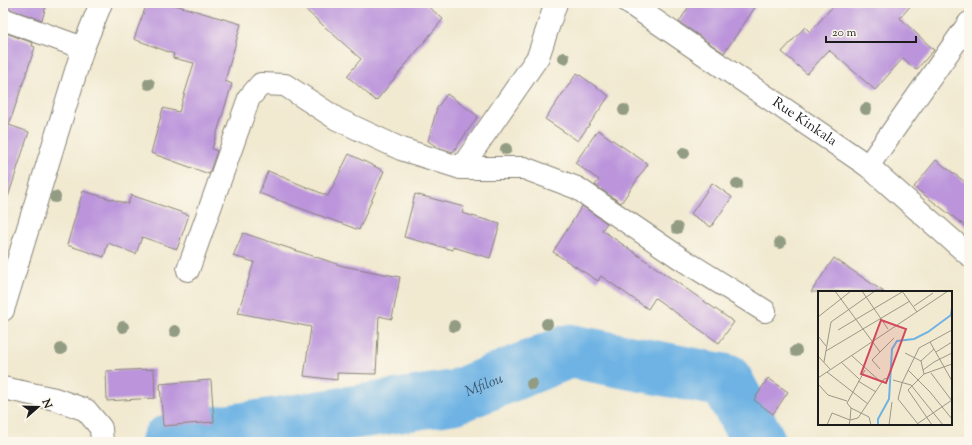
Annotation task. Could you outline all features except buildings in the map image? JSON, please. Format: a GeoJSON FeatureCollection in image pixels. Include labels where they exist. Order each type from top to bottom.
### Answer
{"type":"FeatureCollection","features":[{"type":"Feature","properties":{"kind":"street"},"geometry":{"type":"LineString","coordinates":[[3,310],[83,48],[102,3]]}},
{"type":"Feature","properties":{"kind":"street"},"geometry":{"type":"LineString","coordinates":[[461,168],[538,57],[556,3]]}},
{"type":"Feature","properties":{"kind":"street","name":"Rue Kinkala"},"geometry":{"type":"LineString","coordinates":[[629,3],[868,166],[969,255]]}},
{"type":"Feature","properties":{"kind":"street"},"geometry":{"type":"LineString","coordinates":[[3,19],[83,48]]}},
{"type":"Feature","properties":{"kind":"street"},"geometry":{"type":"LineString","coordinates":[[868,166],[969,23]]}},
{"type":"Feature","properties":{"kind":"street"},"geometry":{"type":"LineString","coordinates":[[188,270],[249,98],[261,84],[285,85],[337,119],[401,149],[461,168],[524,168],[577,188],[680,258],[765,312]]}},
{"type":"Feature","properties":{"kind":"street"},"geometry":{"type":"LineString","coordinates":[[3,388],[55,399],[86,410],[101,428],[102,442]]}},
{"type":"Feature","properties":{"kind":"waterway","name":"Mfilou"},"geometry":{"type":"LineString","coordinates":[[168,442],[172,440],[455,397],[570,351],[726,381],[759,442]]}}]}
